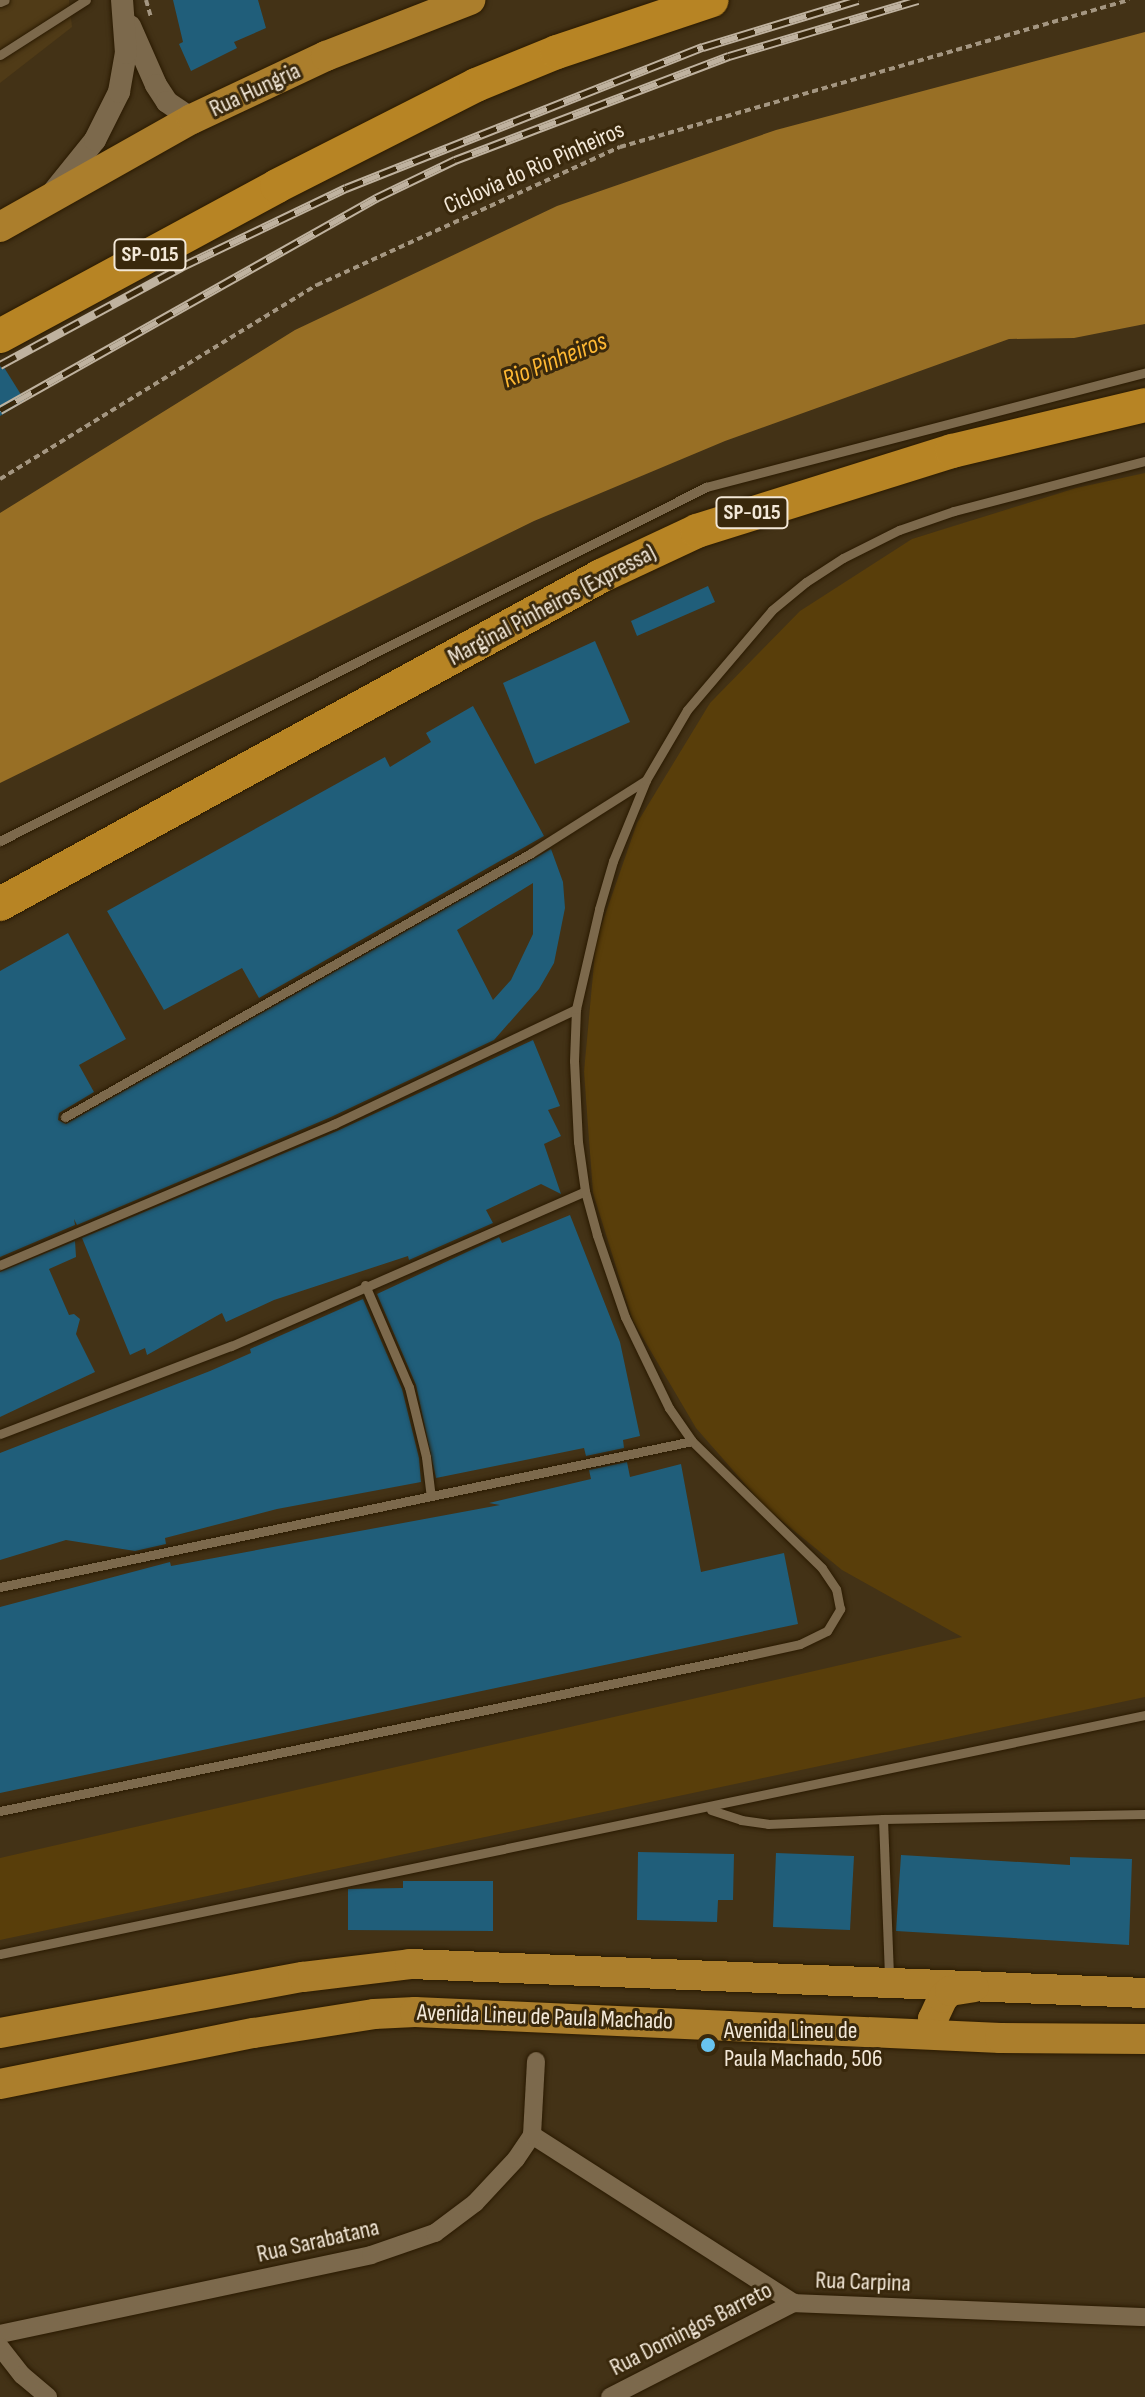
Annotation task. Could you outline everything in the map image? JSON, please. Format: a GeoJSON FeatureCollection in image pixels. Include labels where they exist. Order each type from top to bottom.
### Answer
{"type":"FeatureCollection","features":[{"type":"Feature","properties":{"kind":"highway","name":"Rua Hungria"},"geometry":{"type":"LineString","coordinates":[[0,227],[192,119],[432,7],[470,0]]}},
{"type":"Feature","properties":{"kind":"highway","name":"SP-015"},"geometry":{"type":"LineString","coordinates":[[0,336],[277,186],[476,85],[557,52],[712,0]]}},
{"type":"Feature","properties":{"kind":"highway","name":"Marginal Pinheiros (Expressa)"},"geometry":{"type":"LineString","coordinates":[[0,904],[587,584],[697,531],[952,451],[1145,405]]}},
{"type":"Feature","properties":{"kind":"highway","name":"Avenida Lineu de Paula Machado"},"geometry":{"type":"LineString","coordinates":[[0,2033],[303,1977],[410,1964],[889,1980],[1145,1993]]}},
{"type":"Feature","properties":{"kind":"highway"},"geometry":{"type":"LineString","coordinates":[[848,2028],[882,2014],[888,2002],[889,1980]]}},
{"type":"Feature","properties":{"kind":"highway"},"geometry":{"type":"LineString","coordinates":[[935,2034],[936,2008],[950,1991],[1004,1986]]}},
{"type":"Feature","properties":{"kind":"highway","name":"Avenida Lineu de Paula Machado"},"geometry":{"type":"LineString","coordinates":[[0,2084],[254,2033],[374,2014],[430,2013],[935,2034],[1145,2039]]}},
{"type":"Feature","properties":{"kind":"street"},"geometry":{"type":"LineString","coordinates":[[124,8],[156,85],[167,102],[192,119]]}},
{"type":"Feature","properties":{"kind":"street"},"geometry":{"type":"LineString","coordinates":[[48,199],[95,140],[109,117],[126,70],[124,8]]}},
{"type":"Feature","properties":{"kind":"street"},"geometry":{"type":"LineString","coordinates":[[532,2135],[536,2061]]}},
{"type":"Feature","properties":{"kind":"street","name":"Rua Carpina"},"geometry":{"type":"LineString","coordinates":[[532,2135],[794,2303],[1145,2317]]}},
{"type":"Feature","properties":{"kind":"street","name":"Rua Sarabatana"},"geometry":{"type":"LineString","coordinates":[[0,2334],[404,2245],[453,2223],[507,2169],[532,2135]]}},
{"type":"Feature","properties":{"kind":"street","name":"Rua Domingos Barreto"},"geometry":{"type":"LineString","coordinates":[[610,2397],[794,2303]]}},
{"type":"Feature","properties":{"kind":"street"},"geometry":{"type":"LineString","coordinates":[[0,2347],[22,2375],[48,2397]]}},
{"type":"Feature","properties":{"kind":"street"},"geometry":{"type":"LineString","coordinates":[[0,2373],[22,2375]]}},
{"type":"Feature","properties":{"kind":"lane"},"geometry":{"type":"LineString","coordinates":[[0,55],[86,0]]}},
{"type":"Feature","properties":{"kind":"lane"},"geometry":{"type":"LineString","coordinates":[[0,841],[706,487],[1145,373]]}},
{"type":"Feature","properties":{"kind":"lane"},"geometry":{"type":"LineString","coordinates":[[0,1811],[800,1644],[827,1631],[840,1609],[836,1589],[822,1568],[692,1441],[669,1408],[637,1345],[597,1235],[585,1191],[574,1061],[576,1009],[606,885],[646,780],[687,710],[772,610],[843,558],[899,530],[954,511],[1145,461]]}},
{"type":"Feature","properties":{"kind":"lane"},"geometry":{"type":"LineString","coordinates":[[65,1117],[531,853],[646,780]]}},
{"type":"Feature","properties":{"kind":"lane"},"geometry":{"type":"LineString","coordinates":[[0,1265],[334,1124],[576,1009]]}},
{"type":"Feature","properties":{"kind":"lane"},"geometry":{"type":"LineString","coordinates":[[0,1434],[231,1346],[585,1191]]}},
{"type":"Feature","properties":{"kind":"lane"},"geometry":{"type":"LineString","coordinates":[[365,1285],[409,1387],[426,1457],[431,1496]]}},
{"type":"Feature","properties":{"kind":"lane"},"geometry":{"type":"LineString","coordinates":[[0,1587],[692,1441]]}},
{"type":"Feature","properties":{"kind":"lane"},"geometry":{"type":"LineString","coordinates":[[0,1954],[708,1809],[1145,1715]]}},
{"type":"Feature","properties":{"kind":"lane"},"geometry":{"type":"LineString","coordinates":[[708,1809],[741,1820],[768,1824],[1145,1814]]}},
{"type":"Feature","properties":{"kind":"lane"},"geometry":{"type":"LineString","coordinates":[[883,1819],[889,1980]]}},
{"type":"Feature","properties":{"kind":"path","name":"Ciclovia do Rio Pinheiros"},"geometry":{"type":"LineString","coordinates":[[0,479],[317,285],[620,147],[1129,0]]}},
{"type":"Feature","properties":{"kind":"shaded area"},"geometry":{"type":"Polygon","coordinates":[[[0,0],[69,0],[72,27],[0,83],[0,0]]]}},
{"type":"Feature","properties":{"kind":"shaded area"},"geometry":{"type":"Polygon","coordinates":[[[1145,473],[1145,1697],[0,1940],[0,1858],[962,1637],[842,1570],[765,1507],[696,1428],[633,1321],[593,1193],[584,1072],[596,941],[637,823],[710,703],[800,611],[912,539],[1076,488],[1145,473]]]}},
{"type":"Feature","properties":{"kind":"water","name":"Rio Pinheiros"},"geometry":{"type":"Polygon","coordinates":[[[1145,32],[1145,324],[1074,338],[1009,339],[725,441],[534,521],[0,783],[0,513],[295,330],[557,206],[776,130],[1145,32]]]}},
{"type":"Feature","properties":{"kind":"building"},"geometry":{"type":"Polygon","coordinates":[[[173,0],[258,0],[266,28],[234,42],[237,48],[191,71],[179,44],[183,42],[173,0]]]}},
{"type":"Feature","properties":{"kind":"building"},"geometry":{"type":"Polygon","coordinates":[[[0,361],[25,401],[0,416],[0,361]]]}},
{"type":"Feature","properties":{"kind":"building"},"geometry":{"type":"Polygon","coordinates":[[[708,586],[715,602],[637,636],[631,621],[708,586]]]}},
{"type":"Feature","properties":{"kind":"building"},"geometry":{"type":"Polygon","coordinates":[[[595,641],[630,722],[535,764],[503,683],[595,641]]]}},
{"type":"Feature","properties":{"kind":"building"},"geometry":{"type":"Polygon","coordinates":[[[473,706],[544,836],[259,998],[242,968],[164,1010],[107,911],[385,757],[390,767],[431,742],[426,733],[473,706]]]}},
{"type":"Feature","properties":{"kind":"building"},"geometry":{"type":"Polygon","coordinates":[[[551,849],[563,882],[565,908],[554,963],[539,989],[494,1040],[331,1117],[77,1225],[74,1219],[75,1225],[0,1257],[0,971],[68,933],[126,1039],[79,1065],[94,1092],[59,1113],[58,1120],[66,1124],[551,849]],[[533,883],[457,930],[493,1000],[511,980],[533,934],[533,883]]]}},
{"type":"Feature","properties":{"kind":"building"},"geometry":{"type":"Polygon","coordinates":[[[533,1040],[560,1106],[548,1110],[561,1136],[544,1144],[561,1194],[541,1184],[486,1210],[493,1223],[409,1260],[408,1256],[274,1300],[226,1322],[222,1313],[147,1355],[145,1348],[130,1355],[82,1238],[337,1131],[533,1040]]]}},
{"type":"Feature","properties":{"kind":"building"},"geometry":{"type":"Polygon","coordinates":[[[570,1215],[620,1342],[640,1436],[623,1440],[624,1448],[586,1456],[584,1448],[436,1478],[416,1385],[377,1294],[499,1237],[502,1243],[570,1215]]]}},
{"type":"Feature","properties":{"kind":"building"},"geometry":{"type":"Polygon","coordinates":[[[75,1241],[76,1257],[49,1269],[69,1315],[74,1314],[80,1319],[76,1334],[95,1372],[0,1417],[0,1272],[75,1241]]]}},
{"type":"Feature","properties":{"kind":"building"},"geometry":{"type":"Polygon","coordinates":[[[363,1299],[402,1389],[419,1458],[421,1482],[277,1509],[165,1538],[166,1544],[135,1551],[66,1540],[0,1560],[0,1453],[210,1371],[251,1353],[250,1349],[363,1299]]]}},
{"type":"Feature","properties":{"kind":"building"},"geometry":{"type":"Polygon","coordinates":[[[627,1462],[630,1477],[681,1464],[701,1572],[784,1553],[798,1624],[0,1793],[0,1607],[170,1562],[171,1566],[500,1505],[489,1503],[591,1479],[589,1470],[627,1462]]]}},
{"type":"Feature","properties":{"kind":"building"},"geometry":{"type":"Polygon","coordinates":[[[638,1852],[734,1854],[733,1900],[718,1900],[717,1922],[637,1920],[638,1852]]]}},
{"type":"Feature","properties":{"kind":"building"},"geometry":{"type":"Polygon","coordinates":[[[776,1853],[854,1856],[850,1930],[773,1927],[776,1853]]]}},
{"type":"Feature","properties":{"kind":"building"},"geometry":{"type":"Polygon","coordinates":[[[901,1855],[1070,1865],[1070,1857],[1132,1859],[1129,1945],[896,1931],[901,1855]]]}},
{"type":"Feature","properties":{"kind":"building"},"geometry":{"type":"Polygon","coordinates":[[[403,1881],[493,1881],[493,1931],[348,1930],[348,1889],[403,1888],[403,1881]]]}},
{"type":"Feature","properties":{"kind":"railway"},"geometry":{"type":"LineString","coordinates":[[0,365],[181,267],[346,188],[703,47],[858,0]]}},
{"type":"Feature","properties":{"kind":"railway"},"geometry":{"type":"LineString","coordinates":[[0,410],[376,198],[455,160],[729,56],[918,0]]}},
{"type":"Feature","properties":{"kind":"place","name":"Avenida Lineu de Paula Machado, 506"},"geometry":{"type":"Point","coordinates":[708,2045]}}]}
